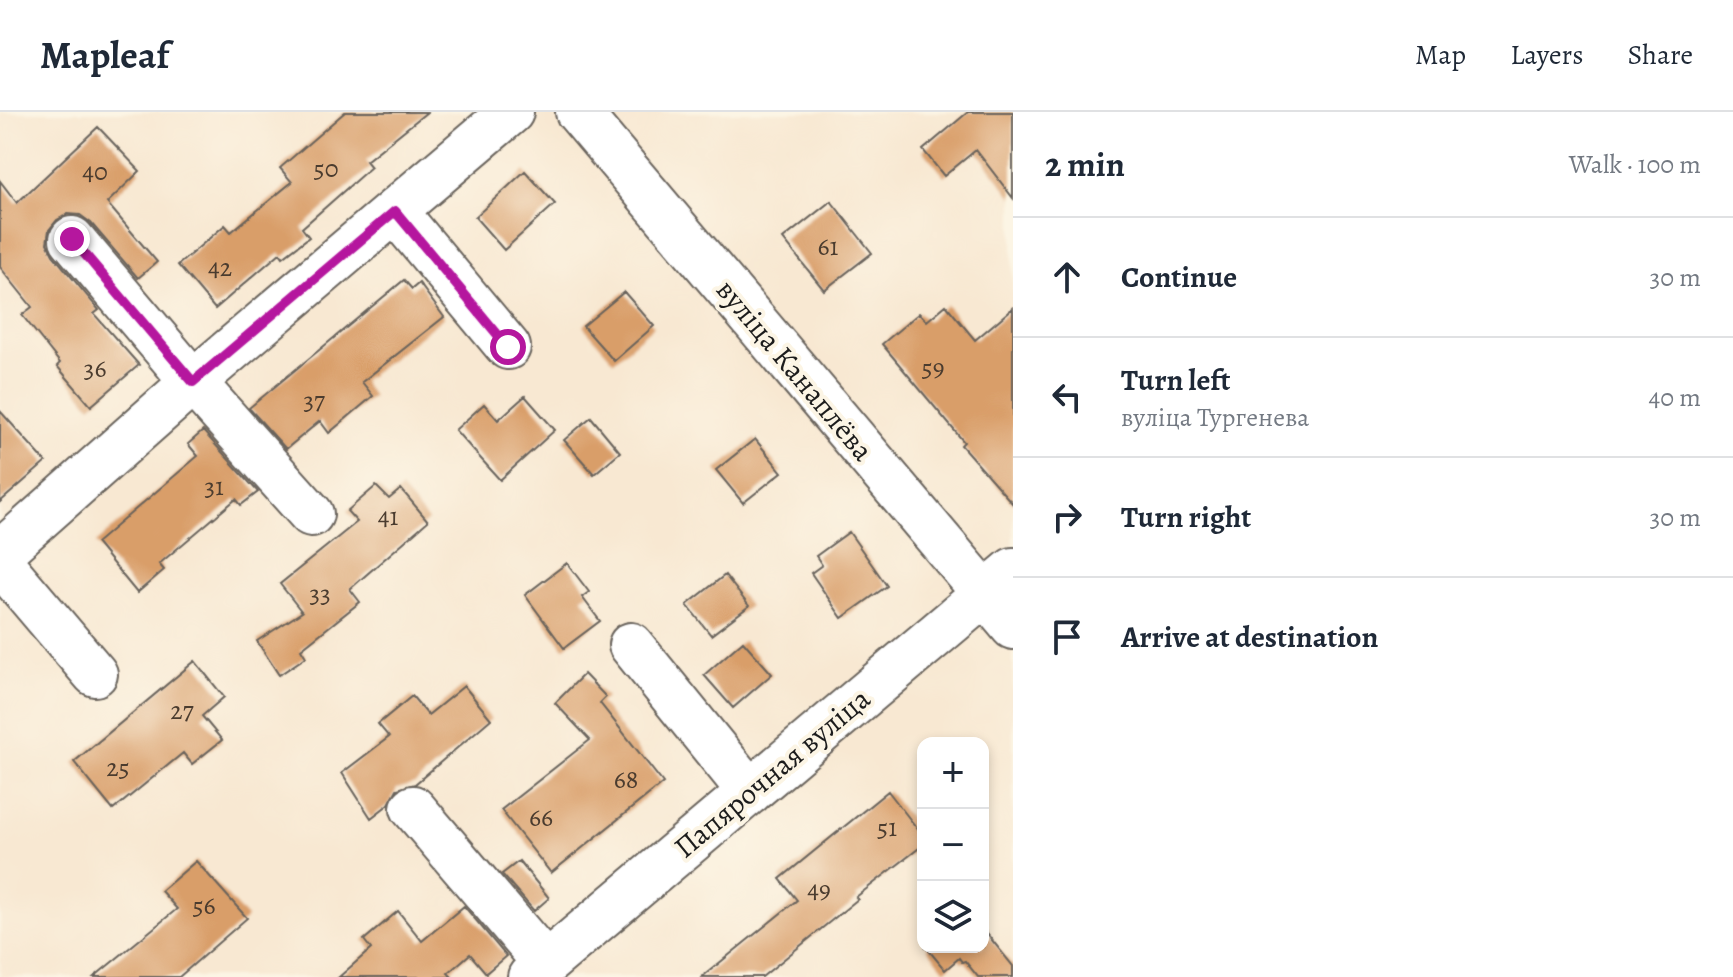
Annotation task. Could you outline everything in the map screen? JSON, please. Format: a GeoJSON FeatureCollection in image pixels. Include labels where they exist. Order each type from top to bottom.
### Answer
{"type":"FeatureCollection","features":[{"type":"Feature","properties":{"kind":"street"},"geometry":{"type":"LineString","coordinates":[[0,553],[193,382],[511,112]]}},
{"type":"Feature","properties":{"kind":"street","name":"вуліца Канаплёва"},"geometry":{"type":"LineString","coordinates":[[578,112],[999,582],[1013,627]]}},
{"type":"Feature","properties":{"kind":"street"},"geometry":{"type":"LineString","coordinates":[[395,211],[508,347]]}},
{"type":"Feature","properties":{"kind":"street"},"geometry":{"type":"LineString","coordinates":[[72,239],[193,382],[311,514]]}},
{"type":"Feature","properties":{"kind":"street"},"geometry":{"type":"LineString","coordinates":[[0,562],[95,674]]}},
{"type":"Feature","properties":{"kind":"street","name":"Папярочная вуліца"},"geometry":{"type":"LineString","coordinates":[[538,971],[999,582]]}},
{"type":"Feature","properties":{"kind":"street"},"geometry":{"type":"LineString","coordinates":[[631,645],[750,792]]}},
{"type":"Feature","properties":{"kind":"street"},"geometry":{"type":"LineString","coordinates":[[413,808],[538,971]]}},
{"type":"Feature","properties":{"kind":"building"},"geometry":{"type":"Polygon","coordinates":[[[345,112],[427,112],[366,161],[371,167],[302,228],[309,237],[283,257],[280,253],[215,309],[178,265],[225,225],[231,232],[292,182],[280,168],[345,112]]]}},
{"type":"Feature","properties":{"kind":"building"},"geometry":{"type":"Polygon","coordinates":[[[968,112],[1013,112],[1013,198],[976,150],[944,176],[923,150],[968,112]]]}},
{"type":"Feature","properties":{"kind":"building"},"geometry":{"type":"Polygon","coordinates":[[[98,127],[140,171],[107,203],[157,262],[138,278],[91,223],[80,215],[68,214],[57,220],[49,230],[47,243],[53,255],[99,310],[94,314],[139,365],[91,406],[57,366],[60,363],[22,315],[32,307],[0,267],[0,181],[17,203],[98,127]]]}},
{"type":"Feature","properties":{"kind":"building"},"geometry":{"type":"Polygon","coordinates":[[[525,171],[555,204],[504,250],[475,217],[525,171]]]}},
{"type":"Feature","properties":{"kind":"building"},"geometry":{"type":"Polygon","coordinates":[[[831,201],[872,253],[824,290],[783,239],[831,201]]]}},
{"type":"Feature","properties":{"kind":"building"},"geometry":{"type":"Polygon","coordinates":[[[404,280],[412,289],[419,283],[444,317],[362,382],[373,396],[329,433],[320,421],[286,449],[249,408],[404,280]]]}},
{"type":"Feature","properties":{"kind":"building"},"geometry":{"type":"Polygon","coordinates":[[[624,292],[654,326],[614,361],[583,326],[624,292]]]}},
{"type":"Feature","properties":{"kind":"building"},"geometry":{"type":"Polygon","coordinates":[[[946,305],[975,340],[1013,308],[1013,504],[961,445],[964,442],[882,344],[919,313],[927,321],[946,305]]]}},
{"type":"Feature","properties":{"kind":"building"},"geometry":{"type":"Polygon","coordinates":[[[525,396],[555,430],[500,480],[455,430],[484,404],[498,420],[525,396]]]}},
{"type":"Feature","properties":{"kind":"building"},"geometry":{"type":"Polygon","coordinates":[[[0,411],[46,462],[0,502],[0,411]]]}},
{"type":"Feature","properties":{"kind":"building"},"geometry":{"type":"Polygon","coordinates":[[[591,417],[620,452],[594,474],[564,440],[591,417]]]}},
{"type":"Feature","properties":{"kind":"building"},"geometry":{"type":"Polygon","coordinates":[[[203,431],[258,492],[241,505],[236,499],[159,564],[164,570],[137,593],[96,543],[198,456],[188,444],[203,431]]]}},
{"type":"Feature","properties":{"kind":"building"},"geometry":{"type":"Polygon","coordinates":[[[755,439],[782,472],[743,503],[716,470],[755,439]]]}},
{"type":"Feature","properties":{"kind":"building"},"geometry":{"type":"Polygon","coordinates":[[[376,486],[389,499],[401,489],[428,521],[350,589],[360,602],[301,649],[306,657],[279,675],[257,641],[302,612],[280,584],[357,522],[347,511],[376,486]]]}},
{"type":"Feature","properties":{"kind":"building"},"geometry":{"type":"Polygon","coordinates":[[[849,532],[887,586],[842,618],[811,573],[822,565],[816,556],[849,532]]]}},
{"type":"Feature","properties":{"kind":"building"},"geometry":{"type":"Polygon","coordinates":[[[567,563],[589,592],[582,597],[600,621],[564,648],[525,595],[567,563]]]}},
{"type":"Feature","properties":{"kind":"building"},"geometry":{"type":"Polygon","coordinates":[[[725,575],[749,606],[711,635],[687,605],[725,575]]]}},
{"type":"Feature","properties":{"kind":"building"},"geometry":{"type":"Polygon","coordinates":[[[743,641],[772,674],[733,708],[704,675],[743,641]]]}},
{"type":"Feature","properties":{"kind":"building"},"geometry":{"type":"Polygon","coordinates":[[[195,661],[224,697],[202,716],[222,740],[192,764],[183,753],[113,810],[74,762],[195,661]]]}},
{"type":"Feature","properties":{"kind":"building"},"geometry":{"type":"Polygon","coordinates":[[[584,674],[606,697],[600,703],[663,783],[551,873],[501,810],[590,740],[555,703],[584,674]]]}},
{"type":"Feature","properties":{"kind":"building"},"geometry":{"type":"Polygon","coordinates":[[[464,686],[491,719],[415,784],[397,789],[389,804],[371,818],[342,773],[389,737],[378,724],[412,696],[428,715],[464,686]]]}},
{"type":"Feature","properties":{"kind":"building"},"geometry":{"type":"Polygon","coordinates":[[[888,791],[917,828],[917,850],[762,977],[702,977],[797,900],[780,879],[888,791]]]}},
{"type":"Feature","properties":{"kind":"building"},"geometry":{"type":"Polygon","coordinates":[[[196,861],[247,918],[179,977],[94,977],[177,909],[161,891],[196,861]]]}},
{"type":"Feature","properties":{"kind":"building"},"geometry":{"type":"Polygon","coordinates":[[[519,861],[549,898],[534,911],[502,874],[519,861]]]}},
{"type":"Feature","properties":{"kind":"building"},"geometry":{"type":"Polygon","coordinates":[[[464,906],[506,956],[486,973],[470,954],[448,973],[452,977],[339,977],[371,949],[364,940],[398,911],[422,941],[464,906]]]}},
{"type":"Feature","properties":{"kind":"building"},"geometry":{"type":"Polygon","coordinates":[[[989,936],[1013,966],[1013,977],[978,977],[959,958],[945,970],[931,953],[989,953],[989,936]]]}},
{"type":"Feature","properties":{"kind":"route"},"geometry":{"type":"LineString","coordinates":[[72,239],[193,382],[395,211],[508,347]]}}]}
